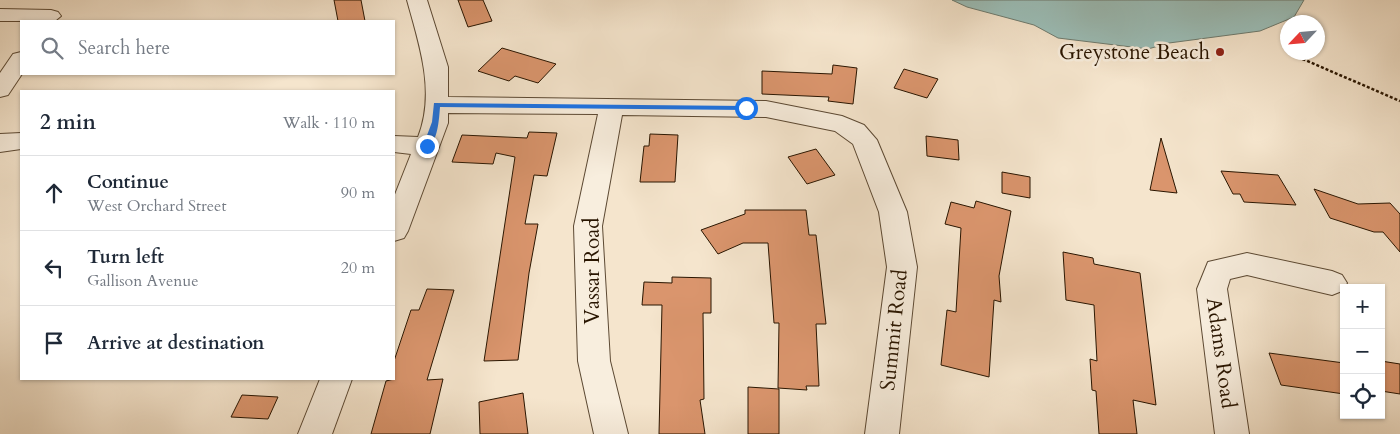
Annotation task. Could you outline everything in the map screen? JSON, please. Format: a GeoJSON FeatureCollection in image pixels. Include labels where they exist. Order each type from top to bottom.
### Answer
{"type":"FeatureCollection","features":[{"type":"Feature","properties":{"kind":"street"},"geometry":{"type":"LineString","coordinates":[[395,228],[436,122],[437,67],[417,0]]}},
{"type":"Feature","properties":{"kind":"street"},"geometry":{"type":"LineString","coordinates":[[0,15],[53,12]]}},
{"type":"Feature","properties":{"kind":"street"},"geometry":{"type":"LineString","coordinates":[[0,90],[20,60]]}},
{"type":"Feature","properties":{"kind":"street"},"geometry":{"type":"LineString","coordinates":[[436,104],[611,108]]}},
{"type":"Feature","properties":{"kind":"street","name":"Summit Road"},"geometry":{"type":"LineString","coordinates":[[611,108],[766,109],[842,124],[855,131],[864,140],[893,212],[902,267],[882,434]]}},
{"type":"Feature","properties":{"kind":"street","name":"Vassar Road"},"geometry":{"type":"LineString","coordinates":[[610,434],[594,362],[588,226],[611,108]]}},
{"type":"Feature","properties":{"kind":"street"},"geometry":{"type":"LineString","coordinates":[[0,144],[20,141]]}},
{"type":"Feature","properties":{"kind":"street"},"geometry":{"type":"LineString","coordinates":[[395,144],[427,146]]}},
{"type":"Feature","properties":{"kind":"street","name":"Adams Road"},"geometry":{"type":"LineString","coordinates":[[1232,434],[1212,289],[1218,270],[1247,264],[1332,283]]}},
{"type":"Feature","properties":{"kind":"street"},"geometry":{"type":"LineString","coordinates":[[315,434],[336,380]]}},
{"type":"Feature","properties":{"kind":"path"},"geometry":{"type":"LineString","coordinates":[[1306,60],[1400,101]]}},
{"type":"Feature","properties":{"kind":"water"},"geometry":{"type":"Polygon","coordinates":[[[952,0],[1304,0],[1295,15],[1280,15],[1280,23],[1260,31],[1169,43],[1148,49],[1058,38],[1034,25],[967,7],[952,0]]]}},
{"type":"Feature","properties":{"kind":"building"},"geometry":{"type":"Polygon","coordinates":[[[334,0],[361,0],[365,20],[338,20],[334,0]]]}},
{"type":"Feature","properties":{"kind":"building"},"geometry":{"type":"Polygon","coordinates":[[[458,0],[483,0],[492,21],[468,27],[458,0]]]}},
{"type":"Feature","properties":{"kind":"building"},"geometry":{"type":"Polygon","coordinates":[[[502,48],[556,64],[538,83],[515,76],[509,81],[478,71],[502,48]]]}},
{"type":"Feature","properties":{"kind":"building"},"geometry":{"type":"Polygon","coordinates":[[[833,65],[857,68],[853,104],[828,101],[829,97],[762,94],[762,71],[832,74],[833,65]]]}},
{"type":"Feature","properties":{"kind":"building"},"geometry":{"type":"Polygon","coordinates":[[[904,69],[938,79],[927,98],[894,88],[904,69]]]}},
{"type":"Feature","properties":{"kind":"building"},"geometry":{"type":"Polygon","coordinates":[[[529,132],[557,133],[547,176],[534,175],[525,224],[538,224],[529,273],[518,360],[484,361],[515,157],[496,153],[493,164],[452,162],[462,135],[527,138],[529,132]]]}},
{"type":"Feature","properties":{"kind":"building"},"geometry":{"type":"Polygon","coordinates":[[[650,134],[678,135],[675,182],[640,182],[644,146],[649,146],[650,134]]]}},
{"type":"Feature","properties":{"kind":"building"},"geometry":{"type":"Polygon","coordinates":[[[926,136],[958,140],[959,160],[927,156],[926,136]]]}},
{"type":"Feature","properties":{"kind":"building"},"geometry":{"type":"Polygon","coordinates":[[[1161,138],[1177,193],[1150,190],[1161,138]]]}},
{"type":"Feature","properties":{"kind":"building"},"geometry":{"type":"Polygon","coordinates":[[[816,149],[835,175],[807,184],[788,157],[816,149]]]}},
{"type":"Feature","properties":{"kind":"building"},"geometry":{"type":"Polygon","coordinates":[[[1221,171],[1278,175],[1296,205],[1244,202],[1240,194],[1233,194],[1221,171]]]}},
{"type":"Feature","properties":{"kind":"building"},"geometry":{"type":"Polygon","coordinates":[[[1002,172],[1030,177],[1030,198],[1002,193],[1002,172]]]}},
{"type":"Feature","properties":{"kind":"building"},"geometry":{"type":"Polygon","coordinates":[[[1314,189],[1358,204],[1390,203],[1400,214],[1400,252],[1383,232],[1374,232],[1330,218],[1314,189]]]}},
{"type":"Feature","properties":{"kind":"building"},"geometry":{"type":"Polygon","coordinates":[[[976,201],[1011,211],[999,276],[1001,302],[994,300],[989,377],[941,365],[947,310],[956,312],[961,228],[945,224],[951,202],[974,208],[976,201]]]}},
{"type":"Feature","properties":{"kind":"building"},"geometry":{"type":"Polygon","coordinates":[[[745,210],[806,210],[809,235],[816,235],[826,324],[816,324],[819,386],[806,386],[807,390],[778,388],[779,323],[774,323],[768,243],[743,243],[718,254],[701,230],[745,214],[745,210]]]}},
{"type":"Feature","properties":{"kind":"building"},"geometry":{"type":"Polygon","coordinates":[[[1063,252],[1093,258],[1094,264],[1140,273],[1156,405],[1133,400],[1137,434],[1099,434],[1096,391],[1092,390],[1090,359],[1097,361],[1094,305],[1066,300],[1063,252]]]}},
{"type":"Feature","properties":{"kind":"building"},"geometry":{"type":"Polygon","coordinates":[[[672,277],[711,278],[711,313],[703,313],[704,399],[700,400],[705,434],[659,434],[662,305],[642,305],[644,282],[672,283],[672,277]]]}},
{"type":"Feature","properties":{"kind":"building"},"geometry":{"type":"Polygon","coordinates":[[[427,289],[454,290],[427,380],[443,379],[430,434],[371,434],[386,381],[395,380],[395,358],[411,310],[419,310],[427,289]]]}},
{"type":"Feature","properties":{"kind":"building"},"geometry":{"type":"Polygon","coordinates":[[[1269,353],[1340,362],[1340,393],[1281,385],[1269,353]]]}},
{"type":"Feature","properties":{"kind":"building"},"geometry":{"type":"Polygon","coordinates":[[[1385,362],[1400,364],[1400,394],[1385,392],[1385,362]]]}},
{"type":"Feature","properties":{"kind":"building"},"geometry":{"type":"Polygon","coordinates":[[[748,387],[779,389],[779,434],[748,434],[748,387]]]}},
{"type":"Feature","properties":{"kind":"building"},"geometry":{"type":"Polygon","coordinates":[[[523,393],[528,434],[480,434],[479,402],[523,393]]]}},
{"type":"Feature","properties":{"kind":"building"},"geometry":{"type":"Polygon","coordinates":[[[242,395],[278,397],[268,419],[231,417],[242,395]]]}},
{"type":"Feature","properties":{"kind":"place","name":"Greystone Beach"},"geometry":{"type":"Point","coordinates":[1220,52]}},
{"type":"Feature","properties":{"kind":"route"},"geometry":{"type":"LineString","coordinates":[[427,146],[436,122],[436,104],[746,108]]}}]}
